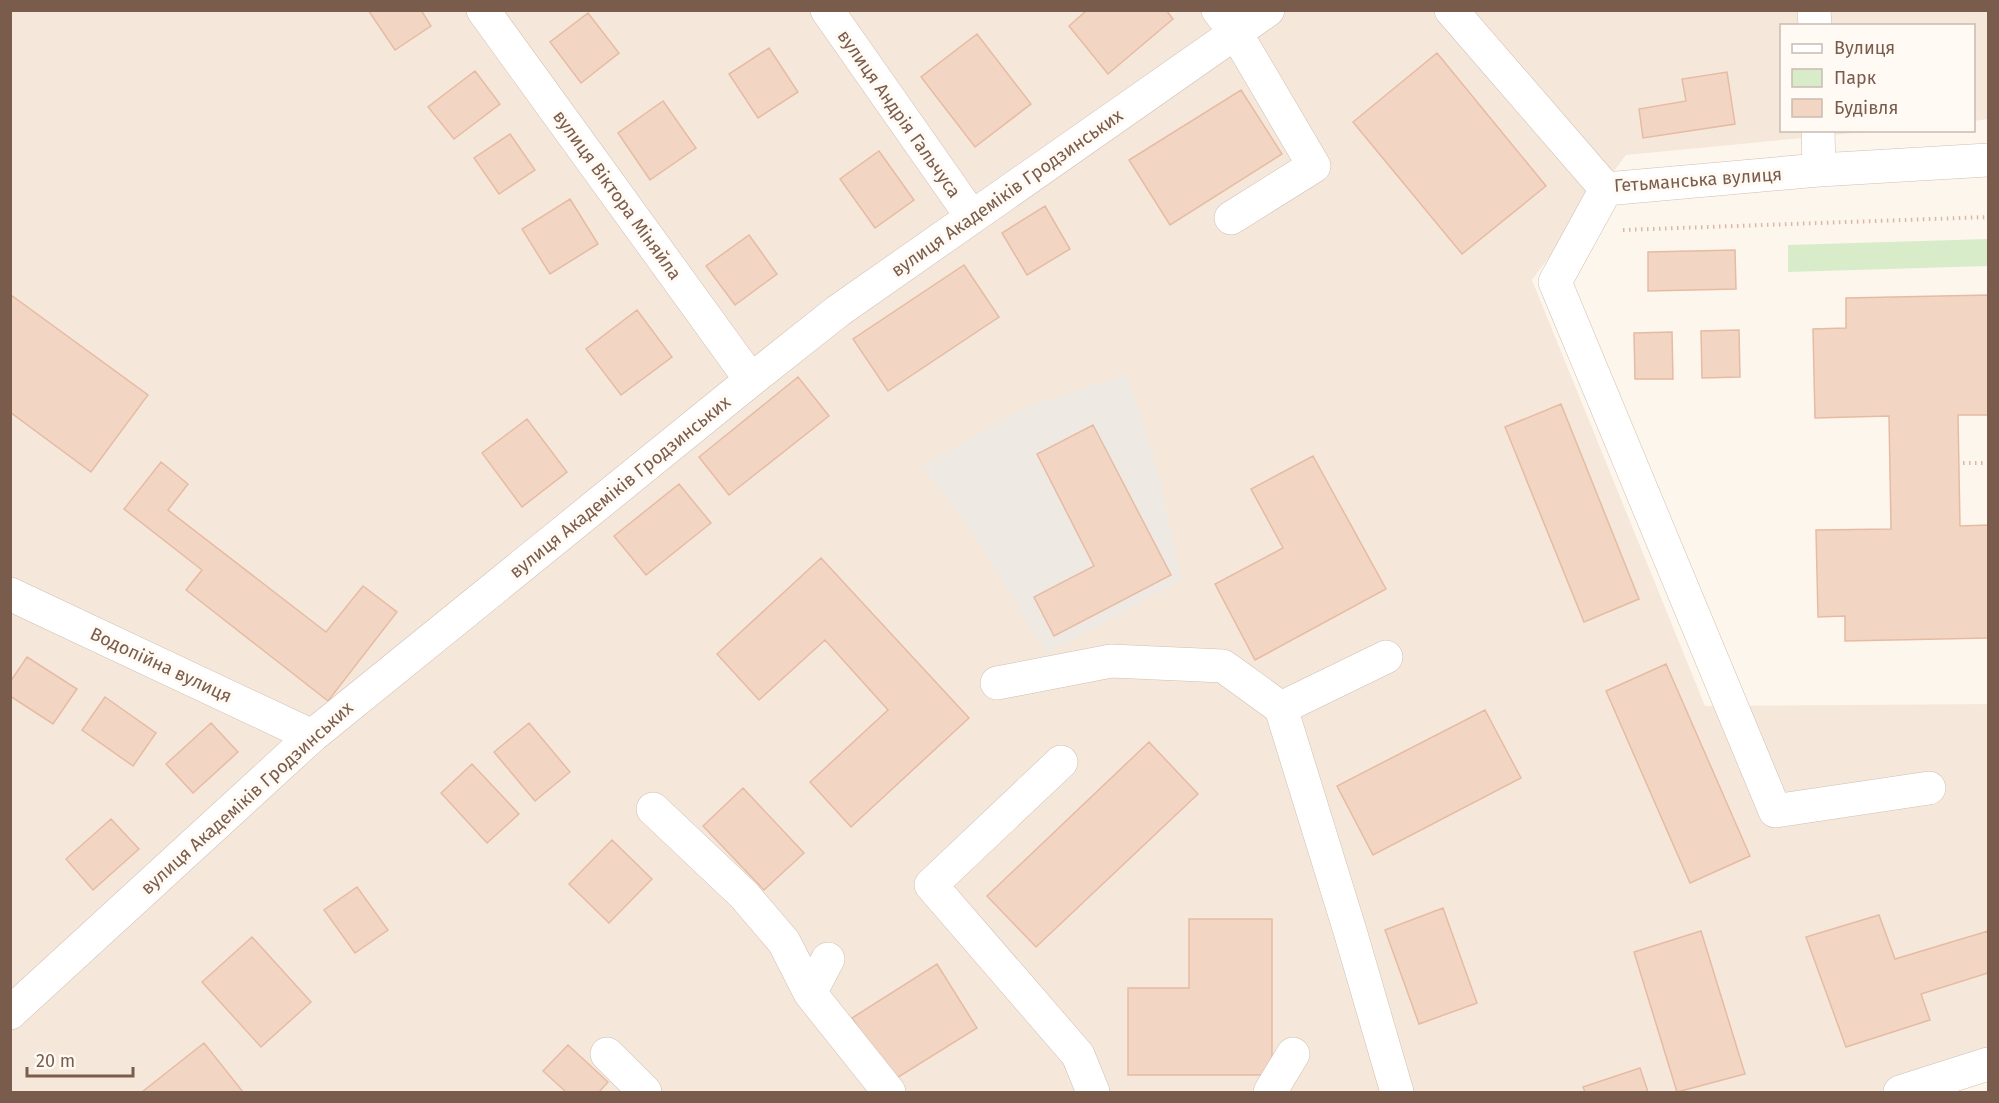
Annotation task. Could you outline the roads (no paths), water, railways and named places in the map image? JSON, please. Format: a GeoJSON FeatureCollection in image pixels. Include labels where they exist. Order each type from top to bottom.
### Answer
{"type":"FeatureCollection","features":[{"type":"Feature","properties":{"kind":"street","name":"вулиця Віктора Міняйла"},"geometry":{"type":"LineString","coordinates":[[483,10],[751,380]]}},
{"type":"Feature","properties":{"kind":"street","name":"вулиця Андрія Гальчуса"},"geometry":{"type":"LineString","coordinates":[[827,10],[972,217]]}},
{"type":"Feature","properties":{"kind":"street","name":"вулиця Академіків Гродзинських"},"geometry":{"type":"LineString","coordinates":[[10,1013],[312,736],[751,380],[838,311],[972,217],[1227,23],[1269,10]]}},
{"type":"Feature","properties":{"kind":"street","name":"Гетьманська вулиця"},"geometry":{"type":"LineString","coordinates":[[1451,10],[1606,189],[1819,170],[1989,160]]}},
{"type":"Feature","properties":{"kind":"street"},"geometry":{"type":"LineString","coordinates":[[1227,23],[1314,166],[1231,218]]}},
{"type":"Feature","properties":{"kind":"street"},"geometry":{"type":"LineString","coordinates":[[1818,132],[1819,170]]}},
{"type":"Feature","properties":{"kind":"street"},"geometry":{"type":"LineString","coordinates":[[1606,189],[1555,282],[1775,811],[1929,788]]}},
{"type":"Feature","properties":{"kind":"street","name":"Водопійна вулиця"},"geometry":{"type":"LineString","coordinates":[[10,594],[312,736]]}},
{"type":"Feature","properties":{"kind":"street"},"geometry":{"type":"LineString","coordinates":[[1281,708],[1386,657]]}},
{"type":"Feature","properties":{"kind":"street"},"geometry":{"type":"LineString","coordinates":[[997,683],[1112,662],[1223,666],[1281,708],[1350,931],[1396,1092]]}},
{"type":"Feature","properties":{"kind":"street"},"geometry":{"type":"LineString","coordinates":[[1061,762],[931,885],[1078,1055],[1093,1092]]}},
{"type":"Feature","properties":{"kind":"street"},"geometry":{"type":"LineString","coordinates":[[653,809],[744,895],[784,942],[810,993],[889,1092]]}},
{"type":"Feature","properties":{"kind":"street"},"geometry":{"type":"LineString","coordinates":[[810,993],[828,959]]}},
{"type":"Feature","properties":{"kind":"street"},"geometry":{"type":"LineString","coordinates":[[607,1054],[645,1092]]}},
{"type":"Feature","properties":{"kind":"street"},"geometry":{"type":"LineString","coordinates":[[1270,1092],[1293,1054]]}},
{"type":"Feature","properties":{"kind":"street"},"geometry":{"type":"LineString","coordinates":[[1900,1092],[1989,1064]]}}]}
